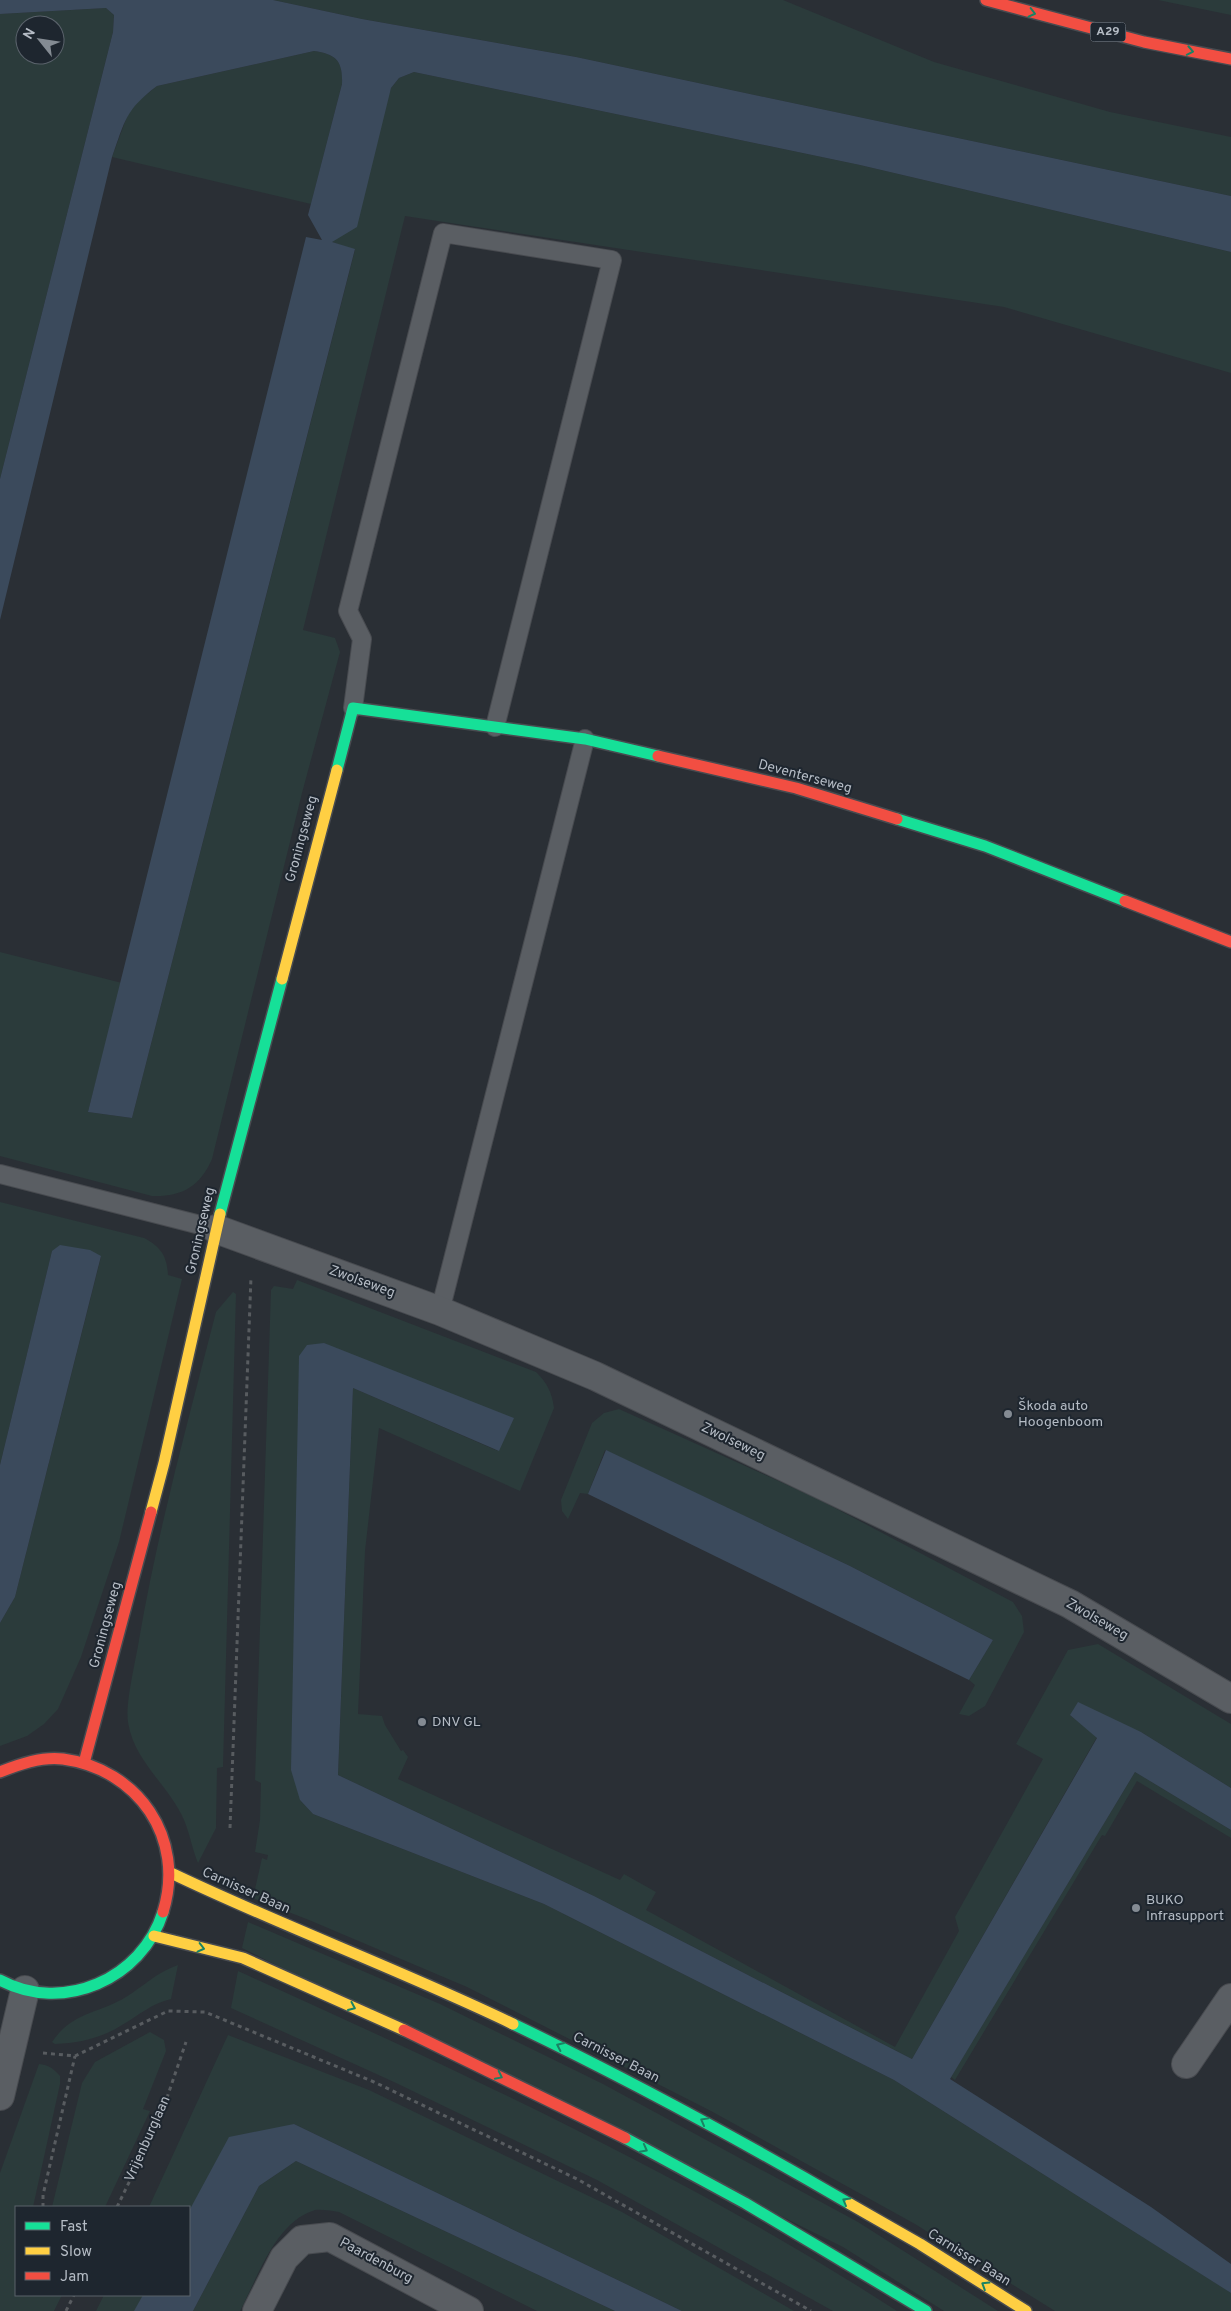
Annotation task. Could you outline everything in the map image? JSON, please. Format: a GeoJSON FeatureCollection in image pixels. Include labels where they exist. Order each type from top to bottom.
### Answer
{"type":"FeatureCollection","features":[{"type":"Feature","properties":{"kind":"main road","name":"A29"},"geometry":{"type":"LineString","coordinates":[[986,0],[1144,42],[1231,59]]}},
{"type":"Feature","properties":{"kind":"main road","name":"Deventerseweg"},"geometry":{"type":"LineString","coordinates":[[353,708],[585,740],[796,788],[985,846],[1231,942]]}},
{"type":"Feature","properties":{"kind":"main road","name":"Groningseweg"},"geometry":{"type":"LineString","coordinates":[[84,1763],[164,1462],[216,1229],[353,708]]}},
{"type":"Feature","properties":{"kind":"main road"},"geometry":{"type":"LineString","coordinates":[[0,1772],[18,1765],[40,1760],[62,1759],[84,1763],[119,1778],[146,1804],[156,1819],[164,1836],[171,1873],[169,1895],[163,1916],[154,1936],[124,1970],[98,1985],[62,1993],[12,1985]]}},
{"type":"Feature","properties":{"kind":"main road","name":"Carnisser Baan"},"geometry":{"type":"LineString","coordinates":[[171,1873],[242,1907],[440,1989],[618,2074],[770,2157],[904,2234],[1026,2311]]}},
{"type":"Feature","properties":{"kind":"main road"},"geometry":{"type":"LineString","coordinates":[[154,1936],[242,1958],[415,2035],[625,2138],[744,2203],[926,2311]]}},
{"type":"Feature","properties":{"kind":"street","name":"Zwolseweg"},"geometry":{"type":"LineString","coordinates":[[216,1229],[440,1311],[595,1376],[1062,1599],[1231,1699]]}},
{"type":"Feature","properties":{"kind":"street"},"geometry":{"type":"LineString","coordinates":[[0,2096],[12,2050],[12,1985]]}},
{"type":"Feature","properties":{"kind":"street"},"geometry":{"type":"LineString","coordinates":[[1186,2064],[1231,1998]]}},
{"type":"Feature","properties":{"kind":"street","name":"Paardenburg"},"geometry":{"type":"LineString","coordinates":[[257,2311],[284,2258],[302,2240],[330,2237],[469,2311]]}},
{"type":"Feature","properties":{"kind":"lane"},"geometry":{"type":"LineString","coordinates":[[353,708],[362,639],[348,611],[443,233],[612,260],[495,727]]}},
{"type":"Feature","properties":{"kind":"lane"},"geometry":{"type":"LineString","coordinates":[[440,1311],[585,740]]}},
{"type":"Feature","properties":{"kind":"lane"},"geometry":{"type":"LineString","coordinates":[[0,1174],[216,1229]]}},
{"type":"Feature","properties":{"kind":"path"},"geometry":{"type":"LineString","coordinates":[[230,1828],[252,1242]]}},
{"type":"Feature","properties":{"kind":"path"},"geometry":{"type":"LineString","coordinates":[[12,2050],[75,2056],[168,2011],[205,2012],[374,2082],[577,2179],[811,2311]]}},
{"type":"Feature","properties":{"kind":"path","name":"Vrijenburglaan"},"geometry":{"type":"LineString","coordinates":[[117,2206],[159,2120],[186,2042]]}},
{"type":"Feature","properties":{"kind":"path"},"geometry":{"type":"LineString","coordinates":[[43,2206],[43,2195],[75,2056]]}},
{"type":"Feature","properties":{"kind":"path"},"geometry":{"type":"LineString","coordinates":[[66,2311],[74,2296]]}},
{"type":"Feature","properties":{"kind":"shaded area"},"geometry":{"type":"Polygon","coordinates":[[[273,0],[783,0],[934,62],[1110,112],[1231,137],[1231,196],[576,57],[362,19],[273,0]]]}},
{"type":"Feature","properties":{"kind":"shaded area"},"geometry":{"type":"Polygon","coordinates":[[[1158,0],[1231,0],[1231,15],[1158,0]]]}},
{"type":"Feature","properties":{"kind":"shaded area"},"geometry":{"type":"Polygon","coordinates":[[[106,8],[114,15],[113,32],[0,479],[0,14],[106,8]]]}},
{"type":"Feature","properties":{"kind":"shaded area"},"geometry":{"type":"Polygon","coordinates":[[[314,51],[328,54],[337,60],[341,70],[342,84],[311,204],[112,157],[128,114],[138,101],[157,86],[314,51]]]}},
{"type":"Feature","properties":{"kind":"shaded area"},"geometry":{"type":"Polygon","coordinates":[[[414,72],[860,165],[1231,252],[1231,373],[1004,307],[405,216],[303,630],[335,638],[340,652],[302,793],[212,1159],[202,1177],[188,1188],[172,1195],[152,1196],[0,1156],[0,952],[122,983],[88,1112],[132,1118],[355,250],[332,242],[391,88],[399,78],[414,72]]]}},
{"type":"Feature","properties":{"kind":"shaded area"},"geometry":{"type":"Polygon","coordinates":[[[0,1202],[144,1238],[155,1245],[162,1253],[168,1275],[182,1279],[119,1542],[81,1657],[58,1709],[44,1724],[27,1736],[0,1746],[0,1623],[15,1597],[101,1257],[52,1251],[0,1465],[0,1202]]]}},
{"type":"Feature","properties":{"kind":"shaded area"},"geometry":{"type":"Polygon","coordinates":[[[297,1280],[536,1372],[543,1380],[552,1397],[554,1408],[520,1491],[379,1428],[365,1551],[358,1714],[382,1716],[385,1725],[401,1751],[403,1750],[408,1757],[398,1779],[620,1880],[624,1874],[656,1892],[646,1910],[895,2047],[959,1931],[955,1917],[1043,1759],[1016,1744],[1068,1650],[1098,1644],[1231,1724],[1231,1788],[1141,1732],[1070,1715],[1097,1737],[912,2059],[594,1896],[338,1775],[353,1388],[498,1451],[324,1343],[300,1800],[313,1814],[544,1904],[894,2080],[1231,2293],[1231,2311],[1055,2311],[915,2224],[711,2111],[467,1987],[253,1898],[262,1858],[267,1860],[268,1855],[255,1852],[260,1820],[261,1783],[255,1780],[271,1290],[274,1286],[293,1289],[297,1280]]]}},
{"type":"Feature","properties":{"kind":"shaded area"},"geometry":{"type":"Polygon","coordinates":[[[233,1292],[236,1294],[223,1767],[217,1768],[216,1828],[198,1863],[178,1807],[137,1749],[127,1714],[131,1681],[155,1557],[184,1434],[216,1312],[233,1292]]]}},
{"type":"Feature","properties":{"kind":"shaded area"},"geometry":{"type":"Polygon","coordinates":[[[619,1409],[816,1498],[1013,1602],[1022,1616],[1024,1632],[985,1706],[969,1716],[959,1714],[975,1685],[969,1680],[993,1640],[850,1566],[605,1450],[588,1494],[580,1493],[568,1519],[562,1511],[561,1500],[592,1423],[604,1413],[619,1409]]]}},
{"type":"Feature","properties":{"kind":"shaded area"},"geometry":{"type":"Polygon","coordinates":[[[1135,1772],[1231,1830],[1231,1838],[1137,1781],[1105,1836],[1102,1835],[955,2080],[951,2077],[1135,1772]]]}},
{"type":"Feature","properties":{"kind":"shaded area"},"geometry":{"type":"Polygon","coordinates":[[[248,1922],[440,2004],[603,2084],[858,2222],[998,2311],[944,2311],[843,2247],[242,1948],[248,1922]]]}},
{"type":"Feature","properties":{"kind":"shaded area"},"geometry":{"type":"Polygon","coordinates":[[[178,1965],[171,1999],[151,2007],[114,2030],[90,2039],[55,2044],[52,2042],[60,2032],[77,2019],[116,2003],[157,1975],[178,1965]]]}},
{"type":"Feature","properties":{"kind":"shaded area"},"geometry":{"type":"Polygon","coordinates":[[[238,1971],[491,2088],[656,2171],[738,2215],[897,2311],[833,2311],[597,2180],[394,2082],[231,2008],[238,1971]]]}},
{"type":"Feature","properties":{"kind":"shaded area"},"geometry":{"type":"Polygon","coordinates":[[[150,2032],[164,2040],[166,2051],[143,2109],[150,2111],[105,2206],[52,2206],[82,2083],[95,2062],[150,2032]]]}},
{"type":"Feature","properties":{"kind":"shaded area"},"geometry":{"type":"Polygon","coordinates":[[[228,2035],[369,2090],[622,2212],[794,2311],[682,2311],[294,2124],[190,2214],[190,2206],[149,2206],[228,2035]]]}},
{"type":"Feature","properties":{"kind":"shaded area"},"geometry":{"type":"Polygon","coordinates":[[[39,2064],[48,2066],[60,2076],[60,2084],[33,2206],[15,2206],[15,2296],[62,2296],[54,2311],[0,2311],[0,2173],[39,2064]]]}},
{"type":"Feature","properties":{"kind":"shaded area"},"geometry":{"type":"Polygon","coordinates":[[[296,2161],[615,2311],[537,2311],[339,2212],[315,2210],[301,2216],[278,2238],[261,2267],[240,2311],[193,2311],[259,2186],[296,2161]]]}},
{"type":"Feature","properties":{"kind":"shaded area"},"geometry":{"type":"Polygon","coordinates":[[[104,2296],[146,2296],[139,2311],[96,2311],[104,2296]]]}},
{"type":"Feature","properties":{"kind":"water"},"geometry":{"type":"Polygon","coordinates":[[[0,0],[273,0],[362,19],[576,57],[1231,196],[1231,252],[860,165],[414,72],[399,78],[391,88],[357,227],[332,242],[355,249],[132,1118],[88,1112],[306,237],[322,240],[308,215],[342,84],[342,76],[337,60],[328,54],[314,51],[157,86],[138,102],[127,117],[112,157],[0,620],[0,479],[113,32],[114,15],[106,8],[0,14],[0,0]]]}},
{"type":"Feature","properties":{"kind":"water"},"geometry":{"type":"Polygon","coordinates":[[[60,1245],[90,1250],[101,1256],[15,1597],[0,1623],[0,1465],[52,1251],[60,1245]]]}},
{"type":"Feature","properties":{"kind":"water"},"geometry":{"type":"Polygon","coordinates":[[[324,1343],[514,1418],[499,1451],[353,1388],[338,1775],[594,1896],[912,2059],[1097,1738],[1070,1715],[1078,1702],[1141,1732],[1231,1788],[1231,1830],[1135,1772],[950,2079],[1151,2207],[1231,2264],[1231,2293],[894,2080],[544,1904],[313,1814],[300,1800],[291,1770],[299,1356],[307,1345],[324,1343]]]}},
{"type":"Feature","properties":{"kind":"water"},"geometry":{"type":"Polygon","coordinates":[[[606,1450],[850,1566],[993,1640],[969,1680],[588,1494],[606,1450]]]}},
{"type":"Feature","properties":{"kind":"water"},"geometry":{"type":"Polygon","coordinates":[[[294,2124],[682,2311],[615,2311],[296,2161],[259,2186],[193,2311],[134,2311],[142,2296],[190,2296],[190,2209],[229,2137],[294,2124]]]}},
{"type":"Feature","properties":{"kind":"traffic: fast"},"geometry":{"type":"LineString","coordinates":[[337,770],[353,708],[585,739],[658,756]]}},
{"type":"Feature","properties":{"kind":"traffic: fast"},"geometry":{"type":"LineString","coordinates":[[897,819],[985,846],[1125,901]]}},
{"type":"Feature","properties":{"kind":"traffic: fast"},"geometry":{"type":"LineString","coordinates":[[220,1214],[282,979]]}},
{"type":"Feature","properties":{"kind":"traffic: fast"},"geometry":{"type":"LineString","coordinates":[[0,1980],[24,1990],[49,1993],[74,1991],[97,1984],[119,1972],[138,1956],[153,1936],[163,1912]]}},
{"type":"Feature","properties":{"kind":"traffic: fast"},"geometry":{"type":"LineString","coordinates":[[513,2024],[599,2066],[850,2204]]}},
{"type":"Feature","properties":{"kind":"traffic: fast"},"geometry":{"type":"LineString","coordinates":[[625,2138],[745,2203],[926,2311]]}},
{"type":"Feature","properties":{"kind":"traffic: slow"},"geometry":{"type":"LineString","coordinates":[[282,979],[337,770]]}},
{"type":"Feature","properties":{"kind":"traffic: slow"},"geometry":{"type":"LineString","coordinates":[[151,1512],[164,1463],[220,1214]]}},
{"type":"Feature","properties":{"kind":"traffic: slow"},"geometry":{"type":"LineString","coordinates":[[171,1873],[513,2024]]}},
{"type":"Feature","properties":{"kind":"traffic: slow"},"geometry":{"type":"LineString","coordinates":[[154,1936],[243,1958],[404,2030]]}},
{"type":"Feature","properties":{"kind":"traffic: slow"},"geometry":{"type":"LineString","coordinates":[[850,2204],[920,2244],[1026,2311]]}},
{"type":"Feature","properties":{"kind":"traffic: jam"},"geometry":{"type":"LineString","coordinates":[[986,0],[1144,42],[1231,59]]}},
{"type":"Feature","properties":{"kind":"traffic: jam"},"geometry":{"type":"LineString","coordinates":[[658,756],[796,788],[897,819]]}},
{"type":"Feature","properties":{"kind":"traffic: jam"},"geometry":{"type":"LineString","coordinates":[[1125,901],[1231,942]]}},
{"type":"Feature","properties":{"kind":"traffic: jam"},"geometry":{"type":"LineString","coordinates":[[84,1763],[151,1512]]}},
{"type":"Feature","properties":{"kind":"traffic: jam"},"geometry":{"type":"LineString","coordinates":[[0,1772],[39,1760],[63,1759],[90,1765],[114,1777],[134,1792],[150,1812],[161,1834],[168,1858],[168,1885],[163,1912]]}},
{"type":"Feature","properties":{"kind":"traffic: jam"},"geometry":{"type":"LineString","coordinates":[[404,2030],[625,2138]]}},
{"type":"Feature","properties":{"kind":"place","name":"Škoda auto Hoogenboom"},"geometry":{"type":"Point","coordinates":[1008,1414]}},
{"type":"Feature","properties":{"kind":"place","name":"DNV GL"},"geometry":{"type":"Point","coordinates":[422,1722]}},
{"type":"Feature","properties":{"kind":"place","name":"BUKO Infrasupport"},"geometry":{"type":"Point","coordinates":[1136,1908]}}]}
